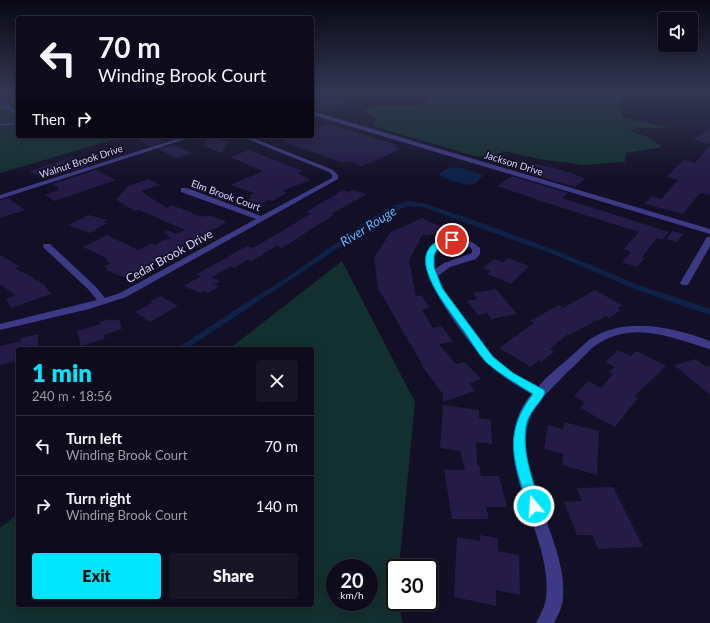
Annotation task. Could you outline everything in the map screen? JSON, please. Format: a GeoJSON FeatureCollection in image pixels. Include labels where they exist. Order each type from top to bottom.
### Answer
{"type":"FeatureCollection","features":[{"type":"Feature","properties":{"kind":"street","name":"Jackson Drive"},"geometry":{"type":"LineString","coordinates":[[342,121],[710,232]]}},
{"type":"Feature","properties":{"kind":"street","name":"Walnut Brook Drive"},"geometry":{"type":"LineString","coordinates":[[0,197],[186,138]]}},
{"type":"Feature","properties":{"kind":"street","name":"Cedar Brook Drive"},"geometry":{"type":"LineString","coordinates":[[0,327],[104,302],[139,288],[335,179],[335,175],[331,171],[248,138]]}},
{"type":"Feature","properties":{"kind":"street","name":"Elm Brook Court"},"geometry":{"type":"LineString","coordinates":[[184,190],[262,219]]}},
{"type":"Feature","properties":{"kind":"street"},"geometry":{"type":"LineString","coordinates":[[685,283],[710,239]]}},
{"type":"Feature","properties":{"kind":"street"},"geometry":{"type":"LineString","coordinates":[[433,275],[447,265],[473,257],[476,254],[476,248],[459,240],[446,240],[436,245],[430,255],[429,260],[433,275],[438,288],[489,359],[505,372],[540,393]]}},
{"type":"Feature","properties":{"kind":"street"},"geometry":{"type":"LineString","coordinates":[[47,246],[92,288],[104,302]]}},
{"type":"Feature","properties":{"kind":"street"},"geometry":{"type":"LineString","coordinates":[[545,623],[555,598],[555,578],[551,559],[522,467],[519,434],[527,409],[540,393],[588,347],[599,339],[610,334],[636,330],[656,331],[688,337],[710,345]]}},
{"type":"Feature","properties":{"kind":"lane"},"geometry":{"type":"LineString","coordinates":[[0,125],[16,123]]}},
{"type":"Feature","properties":{"kind":"green space"},"geometry":{"type":"Polygon","coordinates":[[[0,121],[16,121],[16,138],[119,138],[0,173],[0,121]]]}},
{"type":"Feature","properties":{"kind":"green space"},"geometry":{"type":"Polygon","coordinates":[[[375,121],[639,121],[670,128],[636,128],[630,132],[646,136],[662,147],[626,153],[625,162],[583,165],[539,159],[503,151],[492,157],[475,156],[373,126],[375,121]]]}},
{"type":"Feature","properties":{"kind":"green space"},"geometry":{"type":"Polygon","coordinates":[[[342,261],[415,402],[400,559],[386,559],[386,611],[400,611],[403,623],[0,623],[0,528],[16,516],[16,607],[314,607],[314,347],[232,347],[342,261]]]}},
{"type":"Feature","properties":{"kind":"water"},"geometry":{"type":"Polygon","coordinates":[[[451,167],[462,168],[483,175],[477,183],[470,185],[446,179],[439,175],[442,171],[451,167]]]}},
{"type":"Feature","properties":{"kind":"water","name":"River Rouge"},"geometry":{"type":"Polygon","coordinates":[[[409,201],[426,204],[476,221],[552,249],[641,286],[710,309],[710,315],[637,290],[555,255],[423,207],[407,206],[393,212],[189,347],[179,347],[286,278],[375,216],[395,205],[409,201]]]}},
{"type":"Feature","properties":{"kind":"building"},"geometry":{"type":"Polygon","coordinates":[[[328,124],[397,145],[395,146],[398,147],[396,148],[401,149],[362,166],[349,161],[344,163],[282,141],[290,138],[314,138],[314,129],[328,124]]]}},
{"type":"Feature","properties":{"kind":"building"},"geometry":{"type":"Polygon","coordinates":[[[710,127],[710,144],[694,140],[710,127]]]}},
{"type":"Feature","properties":{"kind":"building"},"geometry":{"type":"Polygon","coordinates":[[[135,138],[157,138],[165,141],[151,146],[135,138]]]}},
{"type":"Feature","properties":{"kind":"building"},"geometry":{"type":"Polygon","coordinates":[[[208,139],[223,139],[222,141],[228,142],[222,153],[203,146],[208,139]]]}},
{"type":"Feature","properties":{"kind":"building"},"geometry":{"type":"Polygon","coordinates":[[[173,145],[193,153],[176,158],[158,149],[173,145]]]}},
{"type":"Feature","properties":{"kind":"building"},"geometry":{"type":"Polygon","coordinates":[[[710,145],[710,195],[700,193],[683,214],[645,204],[651,196],[661,199],[678,180],[666,177],[684,160],[695,163],[710,145]]]}},
{"type":"Feature","properties":{"kind":"building"},"geometry":{"type":"Polygon","coordinates":[[[249,150],[303,171],[298,173],[311,180],[282,191],[287,193],[272,201],[268,200],[260,205],[247,200],[252,197],[249,196],[254,193],[230,185],[263,171],[230,157],[249,150]]]}},
{"type":"Feature","properties":{"kind":"building"},"geometry":{"type":"Polygon","coordinates":[[[73,157],[88,166],[44,179],[29,171],[73,157]]]}},
{"type":"Feature","properties":{"kind":"building"},"geometry":{"type":"Polygon","coordinates":[[[533,163],[586,178],[575,187],[520,171],[533,163]]]}},
{"type":"Feature","properties":{"kind":"building"},"geometry":{"type":"Polygon","coordinates":[[[96,170],[116,180],[55,201],[45,195],[59,190],[57,189],[59,188],[52,184],[96,170]]]}},
{"type":"Feature","properties":{"kind":"building"},"geometry":{"type":"Polygon","coordinates":[[[512,176],[568,193],[562,198],[669,232],[662,240],[657,238],[642,257],[645,258],[637,267],[622,262],[631,252],[624,249],[639,232],[497,186],[512,176]]]}},
{"type":"Feature","properties":{"kind":"building"},"geometry":{"type":"Polygon","coordinates":[[[149,179],[160,185],[141,191],[167,208],[172,205],[202,217],[208,215],[227,222],[126,278],[106,270],[108,268],[104,266],[111,263],[105,260],[108,259],[83,247],[107,235],[138,250],[152,243],[155,245],[169,238],[174,240],[164,233],[166,230],[177,234],[185,230],[139,210],[135,211],[116,200],[128,186],[149,179]]]}},
{"type":"Feature","properties":{"kind":"building"},"geometry":{"type":"Polygon","coordinates":[[[343,190],[349,192],[353,190],[367,194],[331,214],[334,215],[282,248],[277,246],[252,261],[247,260],[234,268],[231,266],[212,277],[220,281],[214,284],[219,286],[209,293],[204,291],[200,293],[184,286],[201,276],[197,274],[247,246],[253,248],[282,231],[310,214],[306,212],[343,190]]]}},
{"type":"Feature","properties":{"kind":"building"},"geometry":{"type":"Polygon","coordinates":[[[8,198],[25,210],[0,218],[0,200],[8,198]]]}},
{"type":"Feature","properties":{"kind":"building"},"geometry":{"type":"Polygon","coordinates":[[[89,215],[107,220],[103,222],[108,223],[90,233],[68,225],[89,215]]]}},
{"type":"Feature","properties":{"kind":"building"},"geometry":{"type":"Polygon","coordinates":[[[422,218],[441,227],[435,229],[438,231],[427,236],[423,234],[409,260],[416,296],[421,295],[430,308],[422,310],[433,328],[442,326],[453,342],[439,344],[456,364],[465,362],[481,379],[469,383],[475,391],[443,402],[443,394],[422,366],[378,288],[374,257],[391,232],[422,218]]]}},
{"type":"Feature","properties":{"kind":"building"},"geometry":{"type":"Polygon","coordinates":[[[672,231],[683,234],[677,242],[666,239],[672,231]]]}},
{"type":"Feature","properties":{"kind":"building"},"geometry":{"type":"Polygon","coordinates":[[[0,255],[19,266],[15,268],[43,283],[51,294],[11,308],[6,299],[16,295],[0,285],[0,255]]]}},
{"type":"Feature","properties":{"kind":"building"},"geometry":{"type":"Polygon","coordinates":[[[508,258],[529,266],[511,284],[487,274],[491,271],[483,268],[494,259],[503,262],[508,258]]]}},
{"type":"Feature","properties":{"kind":"building"},"geometry":{"type":"Polygon","coordinates":[[[496,289],[517,314],[491,319],[487,313],[478,315],[467,301],[477,299],[473,293],[496,289]]]}},
{"type":"Feature","properties":{"kind":"building"},"geometry":{"type":"Polygon","coordinates":[[[595,290],[622,305],[617,308],[621,310],[609,318],[606,316],[570,335],[568,334],[550,349],[554,352],[541,362],[539,360],[531,367],[499,348],[534,323],[530,321],[559,305],[563,308],[595,290]]]}},
{"type":"Feature","properties":{"kind":"building"},"geometry":{"type":"Polygon","coordinates":[[[161,296],[178,306],[150,322],[135,312],[152,303],[150,301],[161,296]]]}},
{"type":"Feature","properties":{"kind":"building"},"geometry":{"type":"Polygon","coordinates":[[[110,319],[111,321],[119,319],[122,329],[104,335],[105,339],[81,346],[77,331],[100,324],[99,322],[110,319]]]}},
{"type":"Feature","properties":{"kind":"building"},"geometry":{"type":"Polygon","coordinates":[[[38,334],[38,347],[16,347],[16,361],[0,365],[0,346],[21,341],[21,338],[38,334]]]}},
{"type":"Feature","properties":{"kind":"building"},"geometry":{"type":"Polygon","coordinates":[[[618,350],[631,356],[636,351],[666,366],[635,396],[638,398],[615,427],[580,408],[585,402],[574,396],[588,381],[601,388],[613,374],[609,372],[615,367],[605,362],[618,350]]]}},
{"type":"Feature","properties":{"kind":"building"},"geometry":{"type":"Polygon","coordinates":[[[696,359],[706,367],[710,366],[710,395],[674,365],[696,359]]]}},
{"type":"Feature","properties":{"kind":"building"},"geometry":{"type":"Polygon","coordinates":[[[443,405],[479,410],[479,418],[491,420],[492,444],[476,442],[477,465],[479,465],[481,476],[499,476],[507,507],[486,507],[489,519],[452,519],[444,470],[465,470],[460,451],[440,448],[443,405]]]}},
{"type":"Feature","properties":{"kind":"building"},"geometry":{"type":"Polygon","coordinates":[[[564,422],[599,431],[597,475],[562,465],[563,454],[544,449],[548,425],[563,429],[564,422]]]}},
{"type":"Feature","properties":{"kind":"building"},"geometry":{"type":"Polygon","coordinates":[[[613,487],[643,547],[598,549],[592,535],[577,535],[564,502],[582,501],[576,488],[613,487]]]}},
{"type":"Feature","properties":{"kind":"building"},"geometry":{"type":"Polygon","coordinates":[[[480,535],[498,538],[498,551],[519,555],[520,595],[496,590],[496,606],[454,597],[457,537],[480,541],[480,535]]]}},
{"type":"Feature","properties":{"kind":"route"},"geometry":{"type":"LineString","coordinates":[[452,240],[446,240],[436,245],[430,255],[430,267],[434,281],[438,288],[489,359],[510,376],[540,393],[527,409],[519,434],[522,467],[534,506]]}}]}
